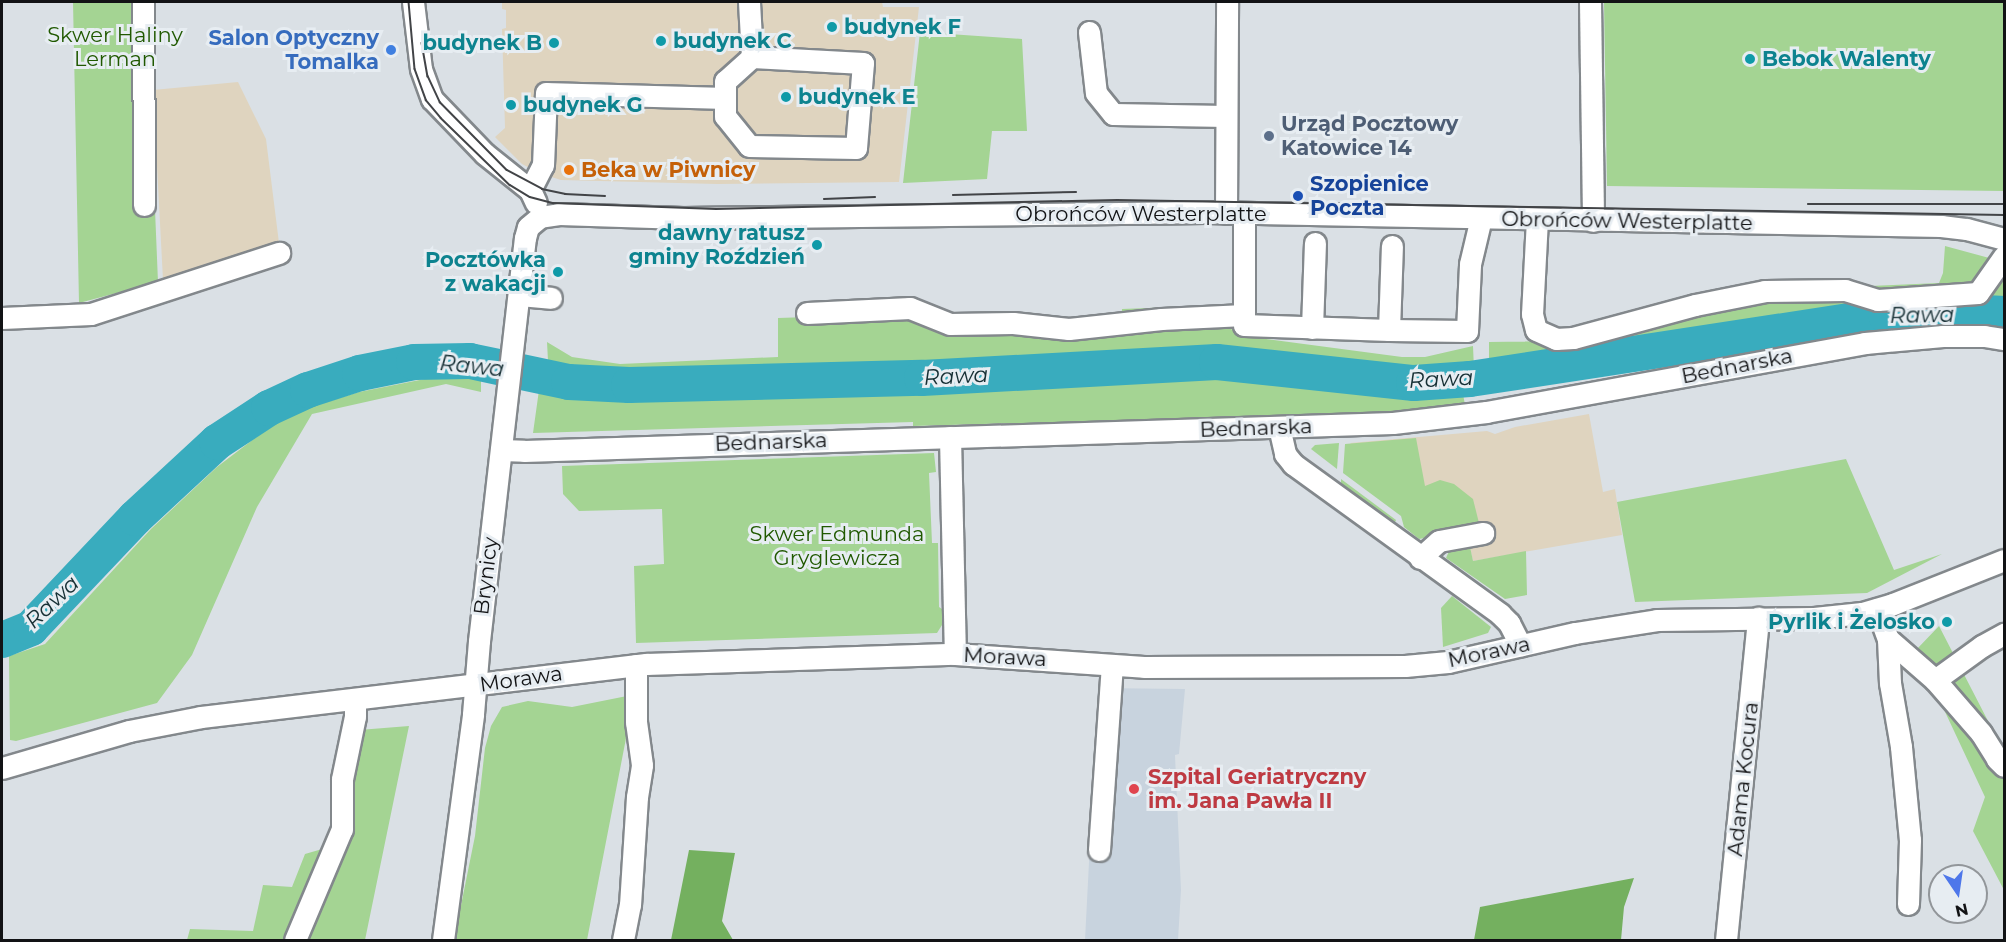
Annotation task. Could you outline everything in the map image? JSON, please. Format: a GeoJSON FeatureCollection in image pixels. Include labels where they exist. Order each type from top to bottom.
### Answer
{"type":"FeatureCollection","features":[{"type":"Feature","properties":{"kind":"street"},"geometry":{"type":"LineString","coordinates":[[143,2],[144,205]]}},
{"type":"Feature","properties":{"kind":"street"},"geometry":{"type":"LineString","coordinates":[[413,2],[421,69],[432,99],[485,154],[530,190],[540,217]]}},
{"type":"Feature","properties":{"kind":"street"},"geometry":{"type":"LineString","coordinates":[[749,2],[752,57]]}},
{"type":"Feature","properties":{"kind":"street"},"geometry":{"type":"LineString","coordinates":[[1227,2],[1226,182],[1235,213],[1244,326],[1467,331],[1470,264],[1481,218]]}},
{"type":"Feature","properties":{"kind":"street"},"geometry":{"type":"LineString","coordinates":[[1590,2],[1593,221]]}},
{"type":"Feature","properties":{"kind":"street"},"geometry":{"type":"LineString","coordinates":[[1089,32],[1096,93],[1113,114],[1226,116]]}},
{"type":"Feature","properties":{"kind":"street"},"geometry":{"type":"LineString","coordinates":[[752,57],[863,63],[856,148],[748,146],[725,116],[725,81],[752,57]]}},
{"type":"Feature","properties":{"kind":"street"},"geometry":{"type":"LineString","coordinates":[[530,190],[543,165],[546,93],[725,98]]}},
{"type":"Feature","properties":{"kind":"street","name":"Obrońców Westerplatte"},"geometry":{"type":"LineString","coordinates":[[540,217],[559,214],[683,218],[1235,213],[1941,226],[1967,229],[2004,239]]}},
{"type":"Feature","properties":{"kind":"street","name":"Brynicy"},"geometry":{"type":"LineString","coordinates":[[443,940],[456,858],[508,386],[528,227],[540,217]]}},
{"type":"Feature","properties":{"kind":"street"},"geometry":{"type":"LineString","coordinates":[[1537,219],[1532,314],[1536,330],[1556,339],[1573,338],[1695,305],[1765,291],[1845,290],[1878,300],[1978,293],[2004,256]]}},
{"type":"Feature","properties":{"kind":"street"},"geometry":{"type":"LineString","coordinates":[[1312,328],[1315,243]]}},
{"type":"Feature","properties":{"kind":"street"},"geometry":{"type":"LineString","coordinates":[[1389,330],[1392,246]]}},
{"type":"Feature","properties":{"kind":"street"},"geometry":{"type":"LineString","coordinates":[[2,318],[91,314],[279,253]]}},
{"type":"Feature","properties":{"kind":"street"},"geometry":{"type":"LineString","coordinates":[[519,295],[551,298]]}},
{"type":"Feature","properties":{"kind":"street"},"geometry":{"type":"LineString","coordinates":[[807,313],[910,308],[950,324],[1013,323],[1069,329],[1161,319],[1244,315]]}},
{"type":"Feature","properties":{"kind":"street","name":"Bednarska"},"geometry":{"type":"LineString","coordinates":[[501,450],[1279,427],[1440,419],[1865,343],[1943,336],[1984,336],[2004,339]]}},
{"type":"Feature","properties":{"kind":"street"},"geometry":{"type":"LineString","coordinates":[[1279,427],[1285,454],[1293,464],[1500,614],[1509,623],[1520,645]]}},
{"type":"Feature","properties":{"kind":"street"},"geometry":{"type":"LineString","coordinates":[[950,436],[955,654]]}},
{"type":"Feature","properties":{"kind":"street"},"geometry":{"type":"LineString","coordinates":[[1420,558],[1439,541],[1483,533]]}},
{"type":"Feature","properties":{"kind":"street","name":"Morawa"},"geometry":{"type":"LineString","coordinates":[[2,768],[89,742],[172,722],[636,665],[804,657],[955,654],[1112,665],[1405,666],[1448,662],[1520,645],[1657,620],[1814,618],[1877,609],[2004,560]]}},
{"type":"Feature","properties":{"kind":"street"},"geometry":{"type":"LineString","coordinates":[[1877,609],[1888,639],[1890,683],[1901,747],[1910,840],[1908,904]]}},
{"type":"Feature","properties":{"kind":"street","name":"Adama Kocura"},"geometry":{"type":"LineString","coordinates":[[1726,940],[1758,618]]}},
{"type":"Feature","properties":{"kind":"street"},"geometry":{"type":"LineString","coordinates":[[1935,680],[1982,646],[2004,634]]}},
{"type":"Feature","properties":{"kind":"street"},"geometry":{"type":"LineString","coordinates":[[1888,639],[1935,680],[1981,733],[2004,766]]}},
{"type":"Feature","properties":{"kind":"street"},"geometry":{"type":"LineString","coordinates":[[623,940],[630,905],[637,797],[642,765],[636,722],[636,665]]}},
{"type":"Feature","properties":{"kind":"street"},"geometry":{"type":"LineString","coordinates":[[1099,850],[1112,665]]}},
{"type":"Feature","properties":{"kind":"street"},"geometry":{"type":"LineString","coordinates":[[295,940],[342,829],[342,779],[355,716],[355,699]]}},
{"type":"Feature","properties":{"kind":"shaded area"},"geometry":{"type":"Polygon","coordinates":[[[502,2],[882,2],[883,7],[919,7],[899,182],[717,184],[561,180],[539,173],[522,164],[495,137],[505,128],[502,29],[506,28],[506,10],[502,9],[502,2]]]}},
{"type":"Feature","properties":{"kind":"shaded area"},"geometry":{"type":"Polygon","coordinates":[[[238,82],[266,139],[279,243],[163,280],[153,90],[238,82]]]}},
{"type":"Feature","properties":{"kind":"shaded area"},"geometry":{"type":"Polygon","coordinates":[[[1589,414],[1603,492],[1615,489],[1622,535],[1473,561],[1469,543],[1350,443],[1487,431],[1495,434],[1515,427],[1589,414]]]}},
{"type":"Feature","properties":{"kind":"shaded area","name":"Szpital Geriatryczny im. Jana Pawła II"},"geometry":{"type":"Polygon","coordinates":[[[1098,688],[1185,689],[1179,754],[1175,755],[1181,890],[1178,940],[1085,940],[1098,688]]]}},
{"type":"Feature","properties":{"kind":"green space","name":"Skwer Haliny Lerman"},"geometry":{"type":"Polygon","coordinates":[[[73,2],[156,2],[156,50],[150,89],[158,282],[79,303],[73,2]]]}},
{"type":"Feature","properties":{"kind":"green space"},"geometry":{"type":"Polygon","coordinates":[[[1604,2],[2004,2],[2004,191],[1607,186],[1604,2]]]}},
{"type":"Feature","properties":{"kind":"green space"},"geometry":{"type":"Polygon","coordinates":[[[920,32],[1022,39],[1027,131],[992,131],[987,179],[903,183],[920,32]]]}},
{"type":"Feature","properties":{"kind":"green space"},"geometry":{"type":"Polygon","coordinates":[[[1945,246],[2004,262],[2004,305],[1994,303],[1869,309],[1489,366],[1489,342],[1565,341],[1765,293],[1869,301],[1870,286],[1939,283],[1943,273],[1945,246]]]}},
{"type":"Feature","properties":{"kind":"green space"},"geometry":{"type":"Polygon","coordinates":[[[1226,305],[1227,328],[1266,339],[1402,357],[1425,357],[1473,346],[1474,369],[1421,375],[1235,352],[947,366],[624,374],[588,372],[548,361],[547,342],[572,357],[620,364],[778,357],[778,318],[902,314],[986,316],[1004,311],[1074,321],[1121,320],[1122,309],[1226,305]]]}},
{"type":"Feature","properties":{"kind":"green space"},"geometry":{"type":"Polygon","coordinates":[[[1220,375],[1406,396],[1463,394],[1465,405],[1398,412],[1311,415],[913,426],[913,422],[533,433],[539,390],[582,398],[678,398],[1081,386],[1220,375]]]}},
{"type":"Feature","properties":{"kind":"green space"},"geometry":{"type":"Polygon","coordinates":[[[440,376],[481,379],[481,392],[446,384],[312,414],[257,507],[192,655],[157,703],[16,741],[10,740],[9,656],[45,644],[151,529],[217,467],[267,429],[307,408],[359,392],[440,376]]]}},
{"type":"Feature","properties":{"kind":"green space"},"geometry":{"type":"Polygon","coordinates":[[[1416,438],[1425,486],[1440,480],[1454,484],[1473,499],[1480,527],[1419,539],[1404,527],[1401,516],[1343,473],[1345,444],[1416,438]]]}},
{"type":"Feature","properties":{"kind":"green space"},"geometry":{"type":"Polygon","coordinates":[[[1339,443],[1337,469],[1311,449],[1315,445],[1339,443]]]}},
{"type":"Feature","properties":{"kind":"green space","name":"Skwer Edmunda Gryglewicza"},"geometry":{"type":"Polygon","coordinates":[[[934,453],[936,472],[929,473],[932,543],[938,543],[939,607],[942,609],[942,625],[937,633],[636,643],[634,566],[664,564],[662,509],[579,511],[563,494],[562,466],[934,453]]]}},
{"type":"Feature","properties":{"kind":"green space"},"geometry":{"type":"Polygon","coordinates":[[[1846,459],[1894,570],[1942,554],[1867,593],[1635,602],[1617,502],[1846,459]]]}},
{"type":"Feature","properties":{"kind":"green space"},"geometry":{"type":"Polygon","coordinates":[[[1341,479],[1396,520],[1393,527],[1341,489],[1341,479]]]}},
{"type":"Feature","properties":{"kind":"green space"},"geometry":{"type":"Polygon","coordinates":[[[1469,542],[1473,561],[1526,551],[1527,595],[1505,599],[1446,558],[1450,549],[1469,542]]]}},
{"type":"Feature","properties":{"kind":"green space"},"geometry":{"type":"Polygon","coordinates":[[[1452,596],[1491,627],[1488,633],[1443,647],[1441,608],[1452,596]]]}},
{"type":"Feature","properties":{"kind":"green space"},"geometry":{"type":"Polygon","coordinates":[[[1939,626],[2004,752],[2004,890],[1973,831],[1985,797],[1916,650],[1939,626]]]}},
{"type":"Feature","properties":{"kind":"green space"},"geometry":{"type":"Polygon","coordinates":[[[627,696],[628,728],[587,940],[454,940],[475,836],[485,748],[491,726],[502,707],[528,701],[572,707],[627,696]]]}},
{"type":"Feature","properties":{"kind":"green space"},"geometry":{"type":"Polygon","coordinates":[[[409,726],[365,940],[187,940],[190,929],[253,931],[263,885],[292,887],[305,854],[336,845],[359,730],[409,726]]]}},
{"type":"Feature","properties":{"kind":"green space"},"geometry":{"type":"Polygon","coordinates":[[[689,850],[735,853],[722,921],[733,940],[671,940],[689,850]]]}},
{"type":"Feature","properties":{"kind":"green space"},"geometry":{"type":"Polygon","coordinates":[[[1634,878],[1624,907],[1621,940],[1474,940],[1480,907],[1634,878]]]}},
{"type":"Feature","properties":{"kind":"waterway","name":"Rawa"},"geometry":{"type":"LineString","coordinates":[[2,640],[31,628],[135,518],[217,442],[269,408],[308,390],[360,373],[414,362],[470,361],[569,382],[629,385],[922,378],[1217,362],[1414,383],[1470,379],[1886,315],[1967,312],[2004,314]]}},
{"type":"Feature","properties":{"kind":"tram line"},"geometry":{"type":"LineString","coordinates":[[409,2],[415,69],[426,100],[441,118],[510,185],[530,197],[553,203],[716,209],[1117,200],[2004,215]]}},
{"type":"Feature","properties":{"kind":"tram line"},"geometry":{"type":"LineString","coordinates":[[422,43],[428,76],[440,102],[507,170],[542,189],[565,194],[605,196]]}},
{"type":"Feature","properties":{"kind":"tram line"},"geometry":{"type":"LineString","coordinates":[[953,195],[1076,192]]}},
{"type":"Feature","properties":{"kind":"tram line"},"geometry":{"type":"LineString","coordinates":[[824,199],[875,197]]}},
{"type":"Feature","properties":{"kind":"tram line"},"geometry":{"type":"LineString","coordinates":[[1808,204],[2004,204]]}},
{"type":"Feature","properties":{"kind":"place","name":"budynek F"},"geometry":{"type":"Point","coordinates":[832,27]}},
{"type":"Feature","properties":{"kind":"place","name":"budynek C"},"geometry":{"type":"Point","coordinates":[661,41]}},
{"type":"Feature","properties":{"kind":"place","name":"budynek B"},"geometry":{"type":"Point","coordinates":[554,43]}},
{"type":"Feature","properties":{"kind":"place","name":"Salon Optyczny Tomalka"},"geometry":{"type":"Point","coordinates":[391,50]}},
{"type":"Feature","properties":{"kind":"place","name":"Bebok Walenty"},"geometry":{"type":"Point","coordinates":[1750,59]}},
{"type":"Feature","properties":{"kind":"place","name":"budynek E"},"geometry":{"type":"Point","coordinates":[786,97]}},
{"type":"Feature","properties":{"kind":"place","name":"budynek G"},"geometry":{"type":"Point","coordinates":[511,105]}},
{"type":"Feature","properties":{"kind":"place","name":"Urząd Pocztowy Katowice 14"},"geometry":{"type":"Point","coordinates":[1269,136]}},
{"type":"Feature","properties":{"kind":"place","name":"Beka w Piwnicy"},"geometry":{"type":"Point","coordinates":[569,170]}},
{"type":"Feature","properties":{"kind":"place","name":"Szopienice Poczta"},"geometry":{"type":"Point","coordinates":[1298,196]}},
{"type":"Feature","properties":{"kind":"place","name":"dawny ratusz gminy Roździeń"},"geometry":{"type":"Point","coordinates":[817,245]}},
{"type":"Feature","properties":{"kind":"place","name":"Pocztówka z wakacji"},"geometry":{"type":"Point","coordinates":[558,272]}},
{"type":"Feature","properties":{"kind":"place","name":"Pyrlik i Żelosko"},"geometry":{"type":"Point","coordinates":[1947,622]}},
{"type":"Feature","properties":{"kind":"place","name":"Szpital Geriatryczny im. Jana Pawła II"},"geometry":{"type":"Point","coordinates":[1134,789]}}]}
